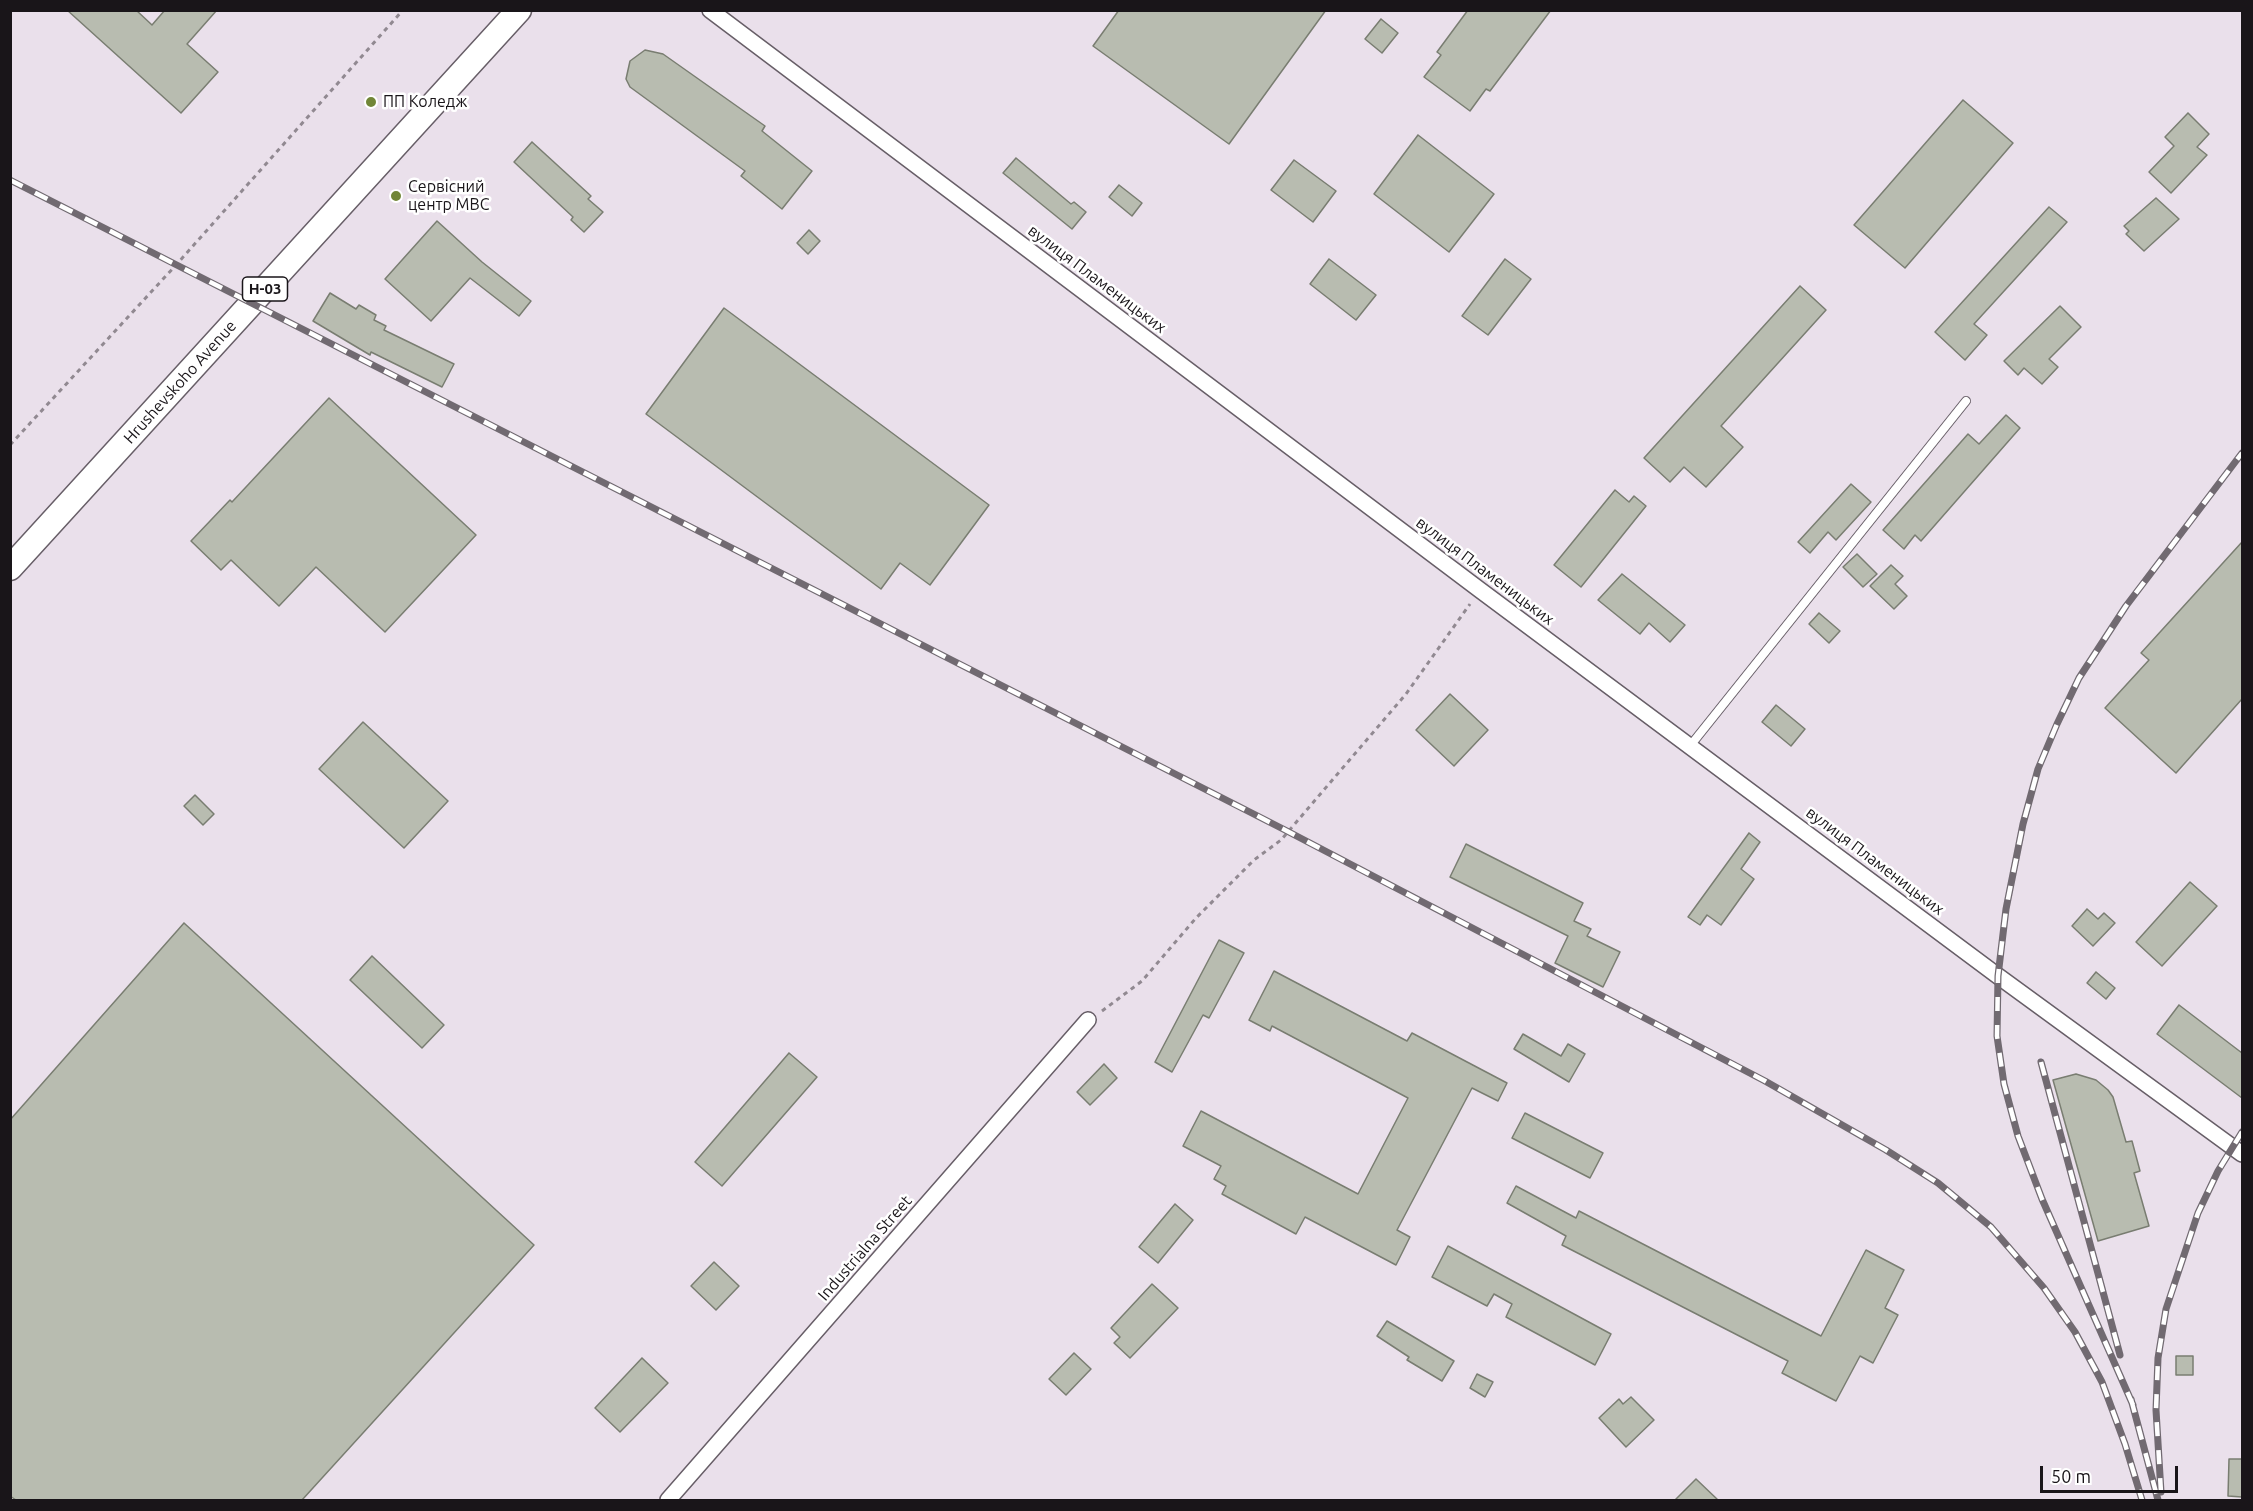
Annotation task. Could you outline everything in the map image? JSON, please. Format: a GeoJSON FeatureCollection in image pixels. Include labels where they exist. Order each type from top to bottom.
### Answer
{"type":"FeatureCollection","features":[{"type":"Feature","properties":{"kind":"main road","name":"Hrushevskoho Avenue"},"geometry":{"type":"LineString","coordinates":[[10,568],[519,10]]}},
{"type":"Feature","properties":{"kind":"street","name":"вулиця Пламеницьких"},"geometry":{"type":"LineString","coordinates":[[710,10],[1480,590],[2242,1154]]}},
{"type":"Feature","properties":{"kind":"street","name":"Industrialna Street"},"geometry":{"type":"LineString","coordinates":[[668,1500],[1088,1020]]}},
{"type":"Feature","properties":{"kind":"lane"},"geometry":{"type":"LineString","coordinates":[[1690,746],[1966,401]]}},
{"type":"Feature","properties":{"kind":"path"},"geometry":{"type":"LineString","coordinates":[[10,445],[176,265],[403,10]]}},
{"type":"Feature","properties":{"kind":"path"},"geometry":{"type":"LineString","coordinates":[[1088,1020],[1142,981],[1196,918],[1254,860],[1281,840],[1406,694],[1480,590]]}},
{"type":"Feature","properties":{"kind":"building"},"geometry":{"type":"Polygon","coordinates":[[[67,10],[136,10],[152,25],[165,10],[217,10],[187,44],[218,72],[181,113],[67,10]]]}},
{"type":"Feature","properties":{"kind":"building"},"geometry":{"type":"Polygon","coordinates":[[[1119,10],[1326,10],[1229,144],[1093,46],[1119,10]]]}},
{"type":"Feature","properties":{"kind":"building"},"geometry":{"type":"Polygon","coordinates":[[[1468,10],[1551,10],[1490,91],[1486,89],[1470,111],[1424,77],[1441,55],[1437,52],[1468,10]]]}},
{"type":"Feature","properties":{"kind":"building"},"geometry":{"type":"Polygon","coordinates":[[[1381,19],[1398,33],[1382,53],[1365,39],[1381,19]]]}},
{"type":"Feature","properties":{"kind":"building"},"geometry":{"type":"Polygon","coordinates":[[[645,50],[663,54],[765,126],[762,131],[812,171],[782,209],[741,176],[745,171],[630,87],[626,79],[630,61],[645,50]]]}},
{"type":"Feature","properties":{"kind":"building"},"geometry":{"type":"Polygon","coordinates":[[[1963,100],[2013,143],[1905,268],[1854,225],[1963,100]]]}},
{"type":"Feature","properties":{"kind":"building"},"geometry":{"type":"Polygon","coordinates":[[[2188,113],[2209,134],[2197,147],[2207,155],[2171,193],[2149,172],[2174,146],[2165,137],[2188,113]]]}},
{"type":"Feature","properties":{"kind":"building"},"geometry":{"type":"Polygon","coordinates":[[[1418,135],[1494,194],[1449,252],[1374,194],[1418,135]]]}},
{"type":"Feature","properties":{"kind":"building"},"geometry":{"type":"Polygon","coordinates":[[[532,142],[591,196],[588,199],[603,212],[584,232],[571,220],[573,217],[514,162],[532,142]]]}},
{"type":"Feature","properties":{"kind":"building"},"geometry":{"type":"Polygon","coordinates":[[[1016,158],[1071,204],[1074,202],[1086,212],[1072,229],[1003,173],[1016,158]]]}},
{"type":"Feature","properties":{"kind":"building"},"geometry":{"type":"Polygon","coordinates":[[[1294,160],[1336,191],[1313,222],[1271,190],[1294,160]]]}},
{"type":"Feature","properties":{"kind":"building"},"geometry":{"type":"Polygon","coordinates":[[[1119,185],[1142,203],[1132,216],[1109,197],[1119,185]]]}},
{"type":"Feature","properties":{"kind":"building"},"geometry":{"type":"Polygon","coordinates":[[[2156,198],[2179,219],[2144,251],[2126,234],[2129,231],[2124,226],[2156,198]]]}},
{"type":"Feature","properties":{"kind":"building"},"geometry":{"type":"Polygon","coordinates":[[[2049,207],[2067,222],[1974,324],[1987,335],[1965,360],[1935,332],[2049,207]]]}},
{"type":"Feature","properties":{"kind":"building"},"geometry":{"type":"Polygon","coordinates":[[[437,221],[482,262],[531,301],[519,316],[470,278],[431,321],[385,279],[437,221]]]}},
{"type":"Feature","properties":{"kind":"building"},"geometry":{"type":"Polygon","coordinates":[[[809,230],[820,241],[808,254],[797,243],[809,230]]]}},
{"type":"Feature","properties":{"kind":"building"},"geometry":{"type":"Polygon","coordinates":[[[1329,259],[1376,295],[1356,320],[1310,284],[1329,259]]]}},
{"type":"Feature","properties":{"kind":"building"},"geometry":{"type":"Polygon","coordinates":[[[1505,259],[1531,279],[1488,335],[1462,316],[1505,259]]]}},
{"type":"Feature","properties":{"kind":"building"},"geometry":{"type":"Polygon","coordinates":[[[1800,286],[1826,310],[1721,426],[1743,447],[1706,487],[1684,467],[1670,482],[1644,458],[1800,286]]]}},
{"type":"Feature","properties":{"kind":"building"},"geometry":{"type":"Polygon","coordinates":[[[330,293],[356,309],[359,305],[376,315],[374,320],[386,326],[384,330],[454,364],[442,387],[371,352],[370,355],[313,321],[330,293]]]}},
{"type":"Feature","properties":{"kind":"building"},"geometry":{"type":"Polygon","coordinates":[[[2060,306],[2081,327],[2049,359],[2058,367],[2042,384],[2024,368],[2018,375],[2004,361],[2060,306]]]}},
{"type":"Feature","properties":{"kind":"building"},"geometry":{"type":"Polygon","coordinates":[[[724,308],[989,505],[930,585],[900,563],[881,589],[646,414],[724,308]]]}},
{"type":"Feature","properties":{"kind":"building"},"geometry":{"type":"Polygon","coordinates":[[[329,398],[476,535],[385,632],[316,567],[279,606],[231,560],[221,570],[191,541],[230,500],[232,502],[329,398]]]}},
{"type":"Feature","properties":{"kind":"building"},"geometry":{"type":"Polygon","coordinates":[[[2006,415],[2020,428],[1921,541],[1915,535],[1904,549],[1883,530],[1968,434],[1979,444],[2006,415]]]}},
{"type":"Feature","properties":{"kind":"building"},"geometry":{"type":"Polygon","coordinates":[[[1851,484],[1871,502],[1836,540],[1828,532],[1810,553],[1798,542],[1851,484]]]}},
{"type":"Feature","properties":{"kind":"building"},"geometry":{"type":"Polygon","coordinates":[[[1615,490],[1629,502],[1634,496],[1646,506],[1581,587],[1554,565],[1615,490]]]}},
{"type":"Feature","properties":{"kind":"building"},"geometry":{"type":"Polygon","coordinates":[[[2242,542],[2242,699],[2176,773],[2105,708],[2149,660],[2141,653],[2242,542]]]}},
{"type":"Feature","properties":{"kind":"building"},"geometry":{"type":"Polygon","coordinates":[[[1857,554],[1877,574],[1863,587],[1843,567],[1857,554]]]}},
{"type":"Feature","properties":{"kind":"building"},"geometry":{"type":"Polygon","coordinates":[[[1891,565],[1903,576],[1895,584],[1907,596],[1894,609],[1870,586],[1891,565]]]}},
{"type":"Feature","properties":{"kind":"building"},"geometry":{"type":"Polygon","coordinates":[[[1622,574],[1685,625],[1670,642],[1649,623],[1640,634],[1598,600],[1622,574]]]}},
{"type":"Feature","properties":{"kind":"building"},"geometry":{"type":"Polygon","coordinates":[[[1819,613],[1840,631],[1829,643],[1809,624],[1819,613]]]}},
{"type":"Feature","properties":{"kind":"building"},"geometry":{"type":"Polygon","coordinates":[[[1450,694],[1488,730],[1454,766],[1416,730],[1450,694]]]}},
{"type":"Feature","properties":{"kind":"building"},"geometry":{"type":"Polygon","coordinates":[[[1776,705],[1805,729],[1791,746],[1762,722],[1776,705]]]}},
{"type":"Feature","properties":{"kind":"building"},"geometry":{"type":"Polygon","coordinates":[[[363,722],[448,801],[404,848],[319,769],[363,722]]]}},
{"type":"Feature","properties":{"kind":"building"},"geometry":{"type":"Polygon","coordinates":[[[195,795],[214,814],[203,825],[184,806],[195,795]]]}},
{"type":"Feature","properties":{"kind":"building"},"geometry":{"type":"Polygon","coordinates":[[[1749,833],[1760,842],[1741,869],[1754,879],[1721,925],[1707,915],[1700,925],[1688,917],[1749,833]]]}},
{"type":"Feature","properties":{"kind":"building"},"geometry":{"type":"Polygon","coordinates":[[[1466,844],[1583,903],[1574,921],[1591,929],[1587,936],[1620,952],[1603,987],[1555,963],[1568,936],[1450,877],[1466,844]]]}},
{"type":"Feature","properties":{"kind":"building"},"geometry":{"type":"Polygon","coordinates":[[[2190,882],[2217,906],[2162,966],[2136,942],[2190,882]]]}},
{"type":"Feature","properties":{"kind":"building"},"geometry":{"type":"Polygon","coordinates":[[[2087,909],[2098,919],[2104,913],[2115,923],[2093,946],[2072,926],[2087,909]]]}},
{"type":"Feature","properties":{"kind":"building"},"geometry":{"type":"Polygon","coordinates":[[[184,923],[534,1245],[302,1500],[16,1500],[10,1496],[10,1120],[184,923]]]}},
{"type":"Feature","properties":{"kind":"building"},"geometry":{"type":"Polygon","coordinates":[[[1219,940],[1244,953],[1209,1018],[1203,1015],[1172,1072],[1155,1062],[1219,940]]]}},
{"type":"Feature","properties":{"kind":"building"},"geometry":{"type":"Polygon","coordinates":[[[372,956],[444,1025],[422,1048],[350,980],[372,956]]]}},
{"type":"Feature","properties":{"kind":"building"},"geometry":{"type":"Polygon","coordinates":[[[1274,971],[1407,1041],[1412,1033],[1507,1083],[1498,1101],[1472,1088],[1397,1230],[1410,1237],[1396,1265],[1305,1217],[1296,1234],[1222,1194],[1226,1186],[1214,1179],[1221,1166],[1183,1146],[1201,1111],[1358,1194],[1408,1098],[1272,1026],[1270,1031],[1249,1020],[1274,971]]]}},
{"type":"Feature","properties":{"kind":"building"},"geometry":{"type":"Polygon","coordinates":[[[2096,972],[2115,988],[2106,999],[2087,983],[2096,972]]]}},
{"type":"Feature","properties":{"kind":"building"},"geometry":{"type":"Polygon","coordinates":[[[2179,1005],[2242,1053],[2242,1098],[2157,1034],[2179,1005]]]}},
{"type":"Feature","properties":{"kind":"building"},"geometry":{"type":"Polygon","coordinates":[[[1523,1034],[1561,1056],[1568,1044],[1585,1054],[1569,1082],[1514,1049],[1523,1034]]]}},
{"type":"Feature","properties":{"kind":"building"},"geometry":{"type":"Polygon","coordinates":[[[789,1053],[817,1077],[722,1186],[695,1162],[789,1053]]]}},
{"type":"Feature","properties":{"kind":"building"},"geometry":{"type":"Polygon","coordinates":[[[1104,1064],[1117,1078],[1090,1105],[1077,1092],[1104,1064]]]}},
{"type":"Feature","properties":{"kind":"building"},"geometry":{"type":"Polygon","coordinates":[[[2076,1074],[2096,1080],[2113,1097],[2126,1142],[2132,1141],[2140,1171],[2134,1173],[2149,1226],[2098,1241],[2053,1080],[2076,1074]]]}},
{"type":"Feature","properties":{"kind":"building"},"geometry":{"type":"Polygon","coordinates":[[[1525,1113],[1603,1153],[1590,1178],[1512,1138],[1525,1113]]]}},
{"type":"Feature","properties":{"kind":"building"},"geometry":{"type":"Polygon","coordinates":[[[1516,1186],[1576,1218],[1579,1211],[1821,1336],[1866,1250],[1904,1270],[1885,1308],[1898,1315],[1873,1363],[1860,1356],[1836,1401],[1782,1373],[1788,1361],[1562,1245],[1566,1236],[1507,1203],[1516,1186]]]}},
{"type":"Feature","properties":{"kind":"building"},"geometry":{"type":"Polygon","coordinates":[[[1175,1204],[1193,1220],[1158,1263],[1139,1247],[1175,1204]]]}},
{"type":"Feature","properties":{"kind":"building"},"geometry":{"type":"Polygon","coordinates":[[[1448,1246],[1611,1334],[1595,1365],[1506,1317],[1512,1304],[1494,1294],[1487,1306],[1432,1277],[1448,1246]]]}},
{"type":"Feature","properties":{"kind":"building"},"geometry":{"type":"Polygon","coordinates":[[[714,1262],[739,1286],[716,1310],[691,1286],[714,1262]]]}},
{"type":"Feature","properties":{"kind":"building"},"geometry":{"type":"Polygon","coordinates":[[[1152,1284],[1178,1308],[1130,1358],[1114,1343],[1120,1337],[1111,1328],[1152,1284]]]}},
{"type":"Feature","properties":{"kind":"building"},"geometry":{"type":"Polygon","coordinates":[[[1387,1321],[1454,1361],[1442,1381],[1407,1360],[1409,1357],[1377,1336],[1387,1321]]]}},
{"type":"Feature","properties":{"kind":"building"},"geometry":{"type":"Polygon","coordinates":[[[1074,1353],[1091,1369],[1066,1395],[1049,1379],[1074,1353]]]}},
{"type":"Feature","properties":{"kind":"building"},"geometry":{"type":"Polygon","coordinates":[[[2176,1356],[2193,1356],[2193,1375],[2176,1375],[2176,1356]]]}},
{"type":"Feature","properties":{"kind":"building"},"geometry":{"type":"Polygon","coordinates":[[[642,1358],[668,1383],[620,1432],[595,1408],[642,1358]]]}},
{"type":"Feature","properties":{"kind":"building"},"geometry":{"type":"Polygon","coordinates":[[[1477,1374],[1493,1382],[1485,1397],[1470,1388],[1477,1374]]]}},
{"type":"Feature","properties":{"kind":"building"},"geometry":{"type":"Polygon","coordinates":[[[1631,1397],[1654,1420],[1626,1447],[1599,1418],[1619,1399],[1623,1404],[1631,1397]]]}},
{"type":"Feature","properties":{"kind":"building"},"geometry":{"type":"Polygon","coordinates":[[[2229,1459],[2242,1459],[2242,1497],[2228,1496],[2229,1459]]]}},
{"type":"Feature","properties":{"kind":"building"},"geometry":{"type":"Polygon","coordinates":[[[1696,1479],[1718,1500],[1675,1500],[1696,1479]]]}},
{"type":"Feature","properties":{"kind":"railway"},"geometry":{"type":"LineString","coordinates":[[10,180],[1287,831],[1765,1081],[1886,1150],[1938,1183],[1991,1227],[2044,1288],[2075,1332],[2102,1382],[2125,1444],[2142,1500]]}},
{"type":"Feature","properties":{"kind":"railway"},"geometry":{"type":"LineString","coordinates":[[2133,1405],[2042,1199],[2018,1136],[2004,1084],[1997,1036],[1998,976],[2006,909],[2023,824],[2038,769],[2057,724],[2079,678],[2126,606],[2242,453]]}},
{"type":"Feature","properties":{"kind":"railway"},"geometry":{"type":"LineString","coordinates":[[2041,1062],[2120,1355]]}},
{"type":"Feature","properties":{"kind":"railway"},"geometry":{"type":"LineString","coordinates":[[2161,1492],[2156,1410],[2158,1358],[2166,1309],[2198,1213],[2218,1171],[2242,1132]]}},
{"type":"Feature","properties":{"kind":"railway"},"geometry":{"type":"LineString","coordinates":[[2131,1399],[2158,1500]]}},
{"type":"Feature","properties":{"kind":"place","name":"ПП Коледж"},"geometry":{"type":"Point","coordinates":[371,102]}},
{"type":"Feature","properties":{"kind":"place","name":"Сервісний центр МВС"},"geometry":{"type":"Point","coordinates":[396,196]}}]}
